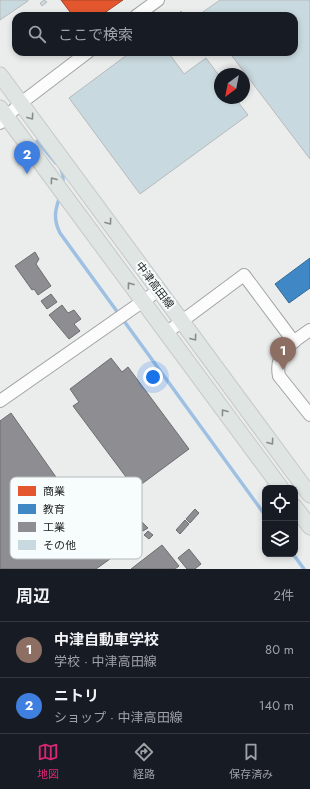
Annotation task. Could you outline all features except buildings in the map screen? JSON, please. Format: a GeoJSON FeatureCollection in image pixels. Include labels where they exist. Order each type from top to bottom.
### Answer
{"type":"FeatureCollection","features":[{"type":"Feature","properties":{"kind":"main road","name":"中津高田線"},"geometry":{"type":"LineString","coordinates":[[0,75],[310,494]]}},
{"type":"Feature","properties":{"kind":"main road","name":"中津高田線"},"geometry":{"type":"LineString","coordinates":[[2,116],[143,301],[279,485]]}},
{"type":"Feature","properties":{"kind":"main road"},"geometry":{"type":"LineString","coordinates":[[298,511],[310,527]]}},
{"type":"Feature","properties":{"kind":"street"},"geometry":{"type":"LineString","coordinates":[[142,12],[158,0]]}},
{"type":"Feature","properties":{"kind":"street"},"geometry":{"type":"LineString","coordinates":[[2,116],[83,56]]}},
{"type":"Feature","properties":{"kind":"street"},"geometry":{"type":"LineString","coordinates":[[166,333],[244,275],[294,342]]}},
{"type":"Feature","properties":{"kind":"street"},"geometry":{"type":"LineString","coordinates":[[0,401],[159,290]]}},
{"type":"Feature","properties":{"kind":"street"},"geometry":{"type":"LineString","coordinates":[[310,330],[282,353],[278,369],[279,376],[310,415]]}},
{"type":"Feature","properties":{"kind":"waterway"},"geometry":{"type":"LineString","coordinates":[[37,141],[56,163]]}},
{"type":"Feature","properties":{"kind":"waterway"},"geometry":{"type":"LineString","coordinates":[[61,169],[63,184]]}},
{"type":"Feature","properties":{"kind":"waterway"},"geometry":{"type":"LineString","coordinates":[[60,196],[56,214],[56,223],[60,233],[262,511]]}},
{"type":"Feature","properties":{"kind":"waterway"},"geometry":{"type":"LineString","coordinates":[[295,557],[304,569]]}},
{"type":"Feature","properties":{"kind":"place","name":"ニトリ"},"geometry":{"type":"Point","coordinates":[27,174]}},
{"type":"Feature","properties":{"kind":"place","name":"中津自動車学校"},"geometry":{"type":"Point","coordinates":[283,370]}}]}
